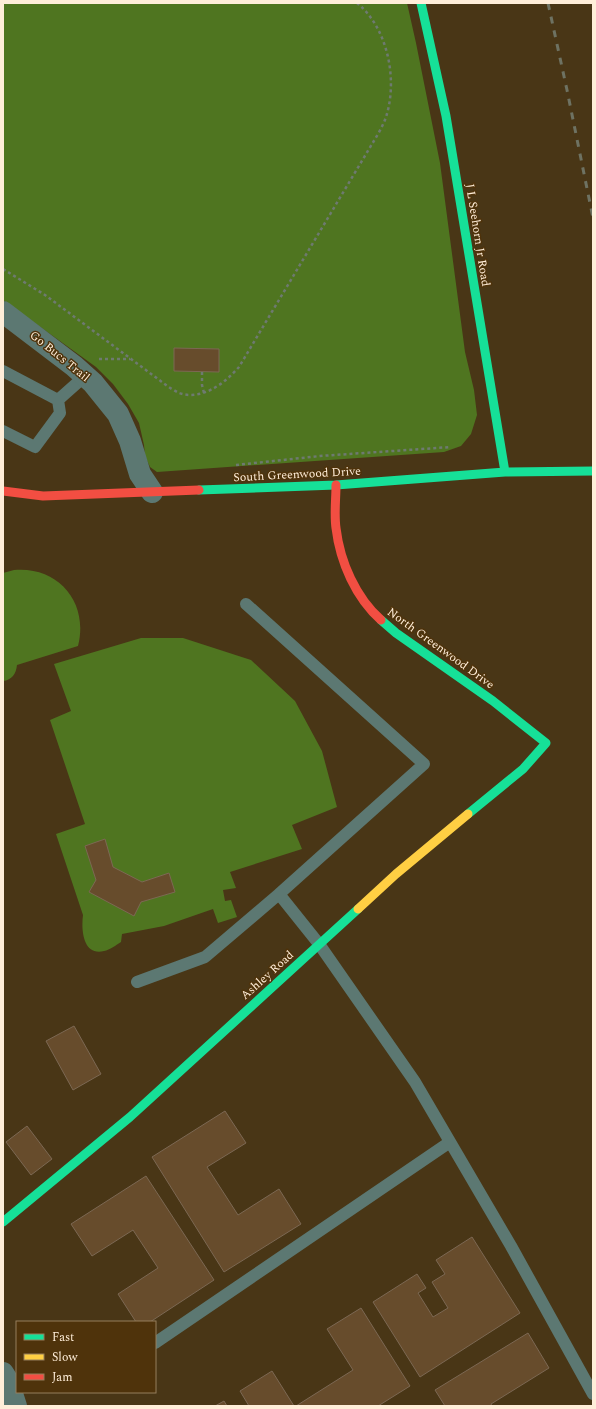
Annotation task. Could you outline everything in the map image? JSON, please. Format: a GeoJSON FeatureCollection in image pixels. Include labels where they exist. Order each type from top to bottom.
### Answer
{"type":"FeatureCollection","features":[{"type":"Feature","properties":{"kind":"street","name":"J L Seehorn Jr Road"},"geometry":{"type":"LineString","coordinates":[[421,3],[446,116],[504,472]]}},
{"type":"Feature","properties":{"kind":"street","name":"Go Bucs Trail"},"geometry":{"type":"LineString","coordinates":[[3,312],[58,353],[92,367],[93,383],[118,414],[130,441],[140,474],[152,492]]}},
{"type":"Feature","properties":{"kind":"street","name":"South Greenwood Drive"},"geometry":{"type":"LineString","coordinates":[[3,491],[43,496],[336,485],[504,472],[593,471]]}},
{"type":"Feature","properties":{"kind":"street","name":"North Greenwood Drive"},"geometry":{"type":"LineString","coordinates":[[336,485],[336,528],[343,560],[355,587],[372,612],[396,633],[492,701],[546,744]]}},
{"type":"Feature","properties":{"kind":"street","name":"Ashley Road"},"geometry":{"type":"LineString","coordinates":[[3,1222],[130,1117],[396,874],[523,769],[546,744]]}},
{"type":"Feature","properties":{"kind":"street"},"geometry":{"type":"LineString","coordinates":[[3,1373],[8,1381],[16,1406]]}},
{"type":"Feature","properties":{"kind":"lane"},"geometry":{"type":"LineString","coordinates":[[58,400],[92,367]]}},
{"type":"Feature","properties":{"kind":"lane"},"geometry":{"type":"LineString","coordinates":[[3,371],[58,400]]}},
{"type":"Feature","properties":{"kind":"lane"},"geometry":{"type":"LineString","coordinates":[[3,431],[35,447],[60,413],[58,400]]}},
{"type":"Feature","properties":{"kind":"lane"},"geometry":{"type":"LineString","coordinates":[[137,982],[205,957],[279,894],[424,764],[246,604]]}},
{"type":"Feature","properties":{"kind":"lane"},"geometry":{"type":"LineString","coordinates":[[279,894],[319,944],[415,1082],[511,1246],[593,1394]]}},
{"type":"Feature","properties":{"kind":"lane"},"geometry":{"type":"LineString","coordinates":[[156,1342],[450,1142]]}},
{"type":"Feature","properties":{"kind":"path"},"geometry":{"type":"LineString","coordinates":[[3,269],[45,295],[130,359],[166,385],[180,393],[193,396],[204,393],[220,385],[239,367],[386,118],[391,94],[392,79],[388,57],[375,24],[357,3]]}},
{"type":"Feature","properties":{"kind":"path"},"geometry":{"type":"LineString","coordinates":[[92,367],[130,359]]}},
{"type":"Feature","properties":{"kind":"path"},"geometry":{"type":"LineString","coordinates":[[202,372],[202,385],[204,393]]}},
{"type":"Feature","properties":{"kind":"path"},"geometry":{"type":"LineString","coordinates":[[230,466],[320,456],[451,447]]}},
{"type":"Feature","properties":{"kind":"green space"},"geometry":{"type":"Polygon","coordinates":[[[3,3],[407,3],[440,163],[465,352],[474,390],[477,415],[471,434],[461,446],[444,452],[157,472],[150,467],[145,456],[139,423],[128,404],[113,384],[96,367],[3,300],[3,3]]]}},
{"type":"Feature","properties":{"kind":"green space"},"geometry":{"type":"Polygon","coordinates":[[[14,570],[30,570],[45,574],[57,581],[67,590],[79,615],[80,630],[78,646],[17,665],[13,676],[3,681],[3,573],[14,570]]]}},
{"type":"Feature","properties":{"kind":"green space"},"geometry":{"type":"Polygon","coordinates":[[[141,638],[183,638],[251,660],[295,701],[322,751],[337,807],[292,825],[302,849],[230,872],[236,888],[223,890],[225,901],[231,900],[237,917],[218,923],[213,909],[164,926],[122,934],[121,942],[108,950],[97,952],[88,946],[85,940],[82,928],[83,915],[56,834],[85,824],[50,720],[71,711],[54,664],[141,638]]]}},
{"type":"Feature","properties":{"kind":"building"},"geometry":{"type":"Polygon","coordinates":[[[174,348],[219,349],[219,372],[174,371],[174,348]]]}},
{"type":"Feature","properties":{"kind":"building"},"geometry":{"type":"Polygon","coordinates":[[[105,839],[113,867],[142,882],[169,873],[175,892],[141,902],[134,916],[89,892],[96,880],[85,846],[105,839]]]}},
{"type":"Feature","properties":{"kind":"building"},"geometry":{"type":"Polygon","coordinates":[[[74,1026],[101,1074],[73,1090],[46,1041],[74,1026]]]}},
{"type":"Feature","properties":{"kind":"building"},"geometry":{"type":"Polygon","coordinates":[[[225,1111],[246,1143],[207,1167],[238,1215],[279,1189],[301,1224],[224,1272],[152,1157],[225,1111]]]}},
{"type":"Feature","properties":{"kind":"building"},"geometry":{"type":"Polygon","coordinates":[[[27,1126],[52,1159],[31,1175],[6,1142],[27,1126]]]}},
{"type":"Feature","properties":{"kind":"building"},"geometry":{"type":"Polygon","coordinates":[[[146,1176],[214,1280],[152,1321],[135,1321],[118,1294],[158,1268],[133,1230],[92,1256],[71,1224],[146,1176]]]}},
{"type":"Feature","properties":{"kind":"building"},"geometry":{"type":"Polygon","coordinates":[[[472,1237],[520,1313],[420,1377],[373,1302],[417,1274],[426,1288],[418,1293],[433,1317],[448,1308],[432,1282],[445,1274],[436,1260],[472,1237]]]}},
{"type":"Feature","properties":{"kind":"building"},"geometry":{"type":"Polygon","coordinates":[[[361,1308],[410,1386],[378,1406],[296,1406],[353,1370],[327,1329],[361,1308]]]}},
{"type":"Feature","properties":{"kind":"building"},"geometry":{"type":"Polygon","coordinates":[[[528,1333],[549,1368],[491,1404],[492,1406],[445,1406],[435,1390],[528,1333]]]}},
{"type":"Feature","properties":{"kind":"building"},"geometry":{"type":"Polygon","coordinates":[[[272,1371],[294,1406],[249,1406],[240,1391],[272,1371]]]}},
{"type":"Feature","properties":{"kind":"building"},"geometry":{"type":"Polygon","coordinates":[[[224,1401],[227,1406],[215,1406],[224,1401]]]}},
{"type":"Feature","properties":{"kind":"railway"},"geometry":{"type":"LineString","coordinates":[[548,3],[593,218]]}},
{"type":"Feature","properties":{"kind":"traffic: fast"},"geometry":{"type":"LineString","coordinates":[[421,3],[446,116],[505,472]]}},
{"type":"Feature","properties":{"kind":"traffic: fast"},"geometry":{"type":"LineString","coordinates":[[199,490],[336,485],[505,472],[593,471]]}},
{"type":"Feature","properties":{"kind":"traffic: fast"},"geometry":{"type":"LineString","coordinates":[[381,620],[396,633],[493,701],[546,743],[523,769],[468,814]]}},
{"type":"Feature","properties":{"kind":"traffic: fast"},"geometry":{"type":"LineString","coordinates":[[3,1222],[130,1117],[358,909]]}},
{"type":"Feature","properties":{"kind":"traffic: slow"},"geometry":{"type":"LineString","coordinates":[[358,909],[396,874],[468,814]]}},
{"type":"Feature","properties":{"kind":"traffic: jam"},"geometry":{"type":"LineString","coordinates":[[336,485],[336,528],[341,554],[345,566],[357,590],[364,601],[381,620]]}},
{"type":"Feature","properties":{"kind":"traffic: jam"},"geometry":{"type":"LineString","coordinates":[[3,491],[43,496],[199,490]]}}]}
